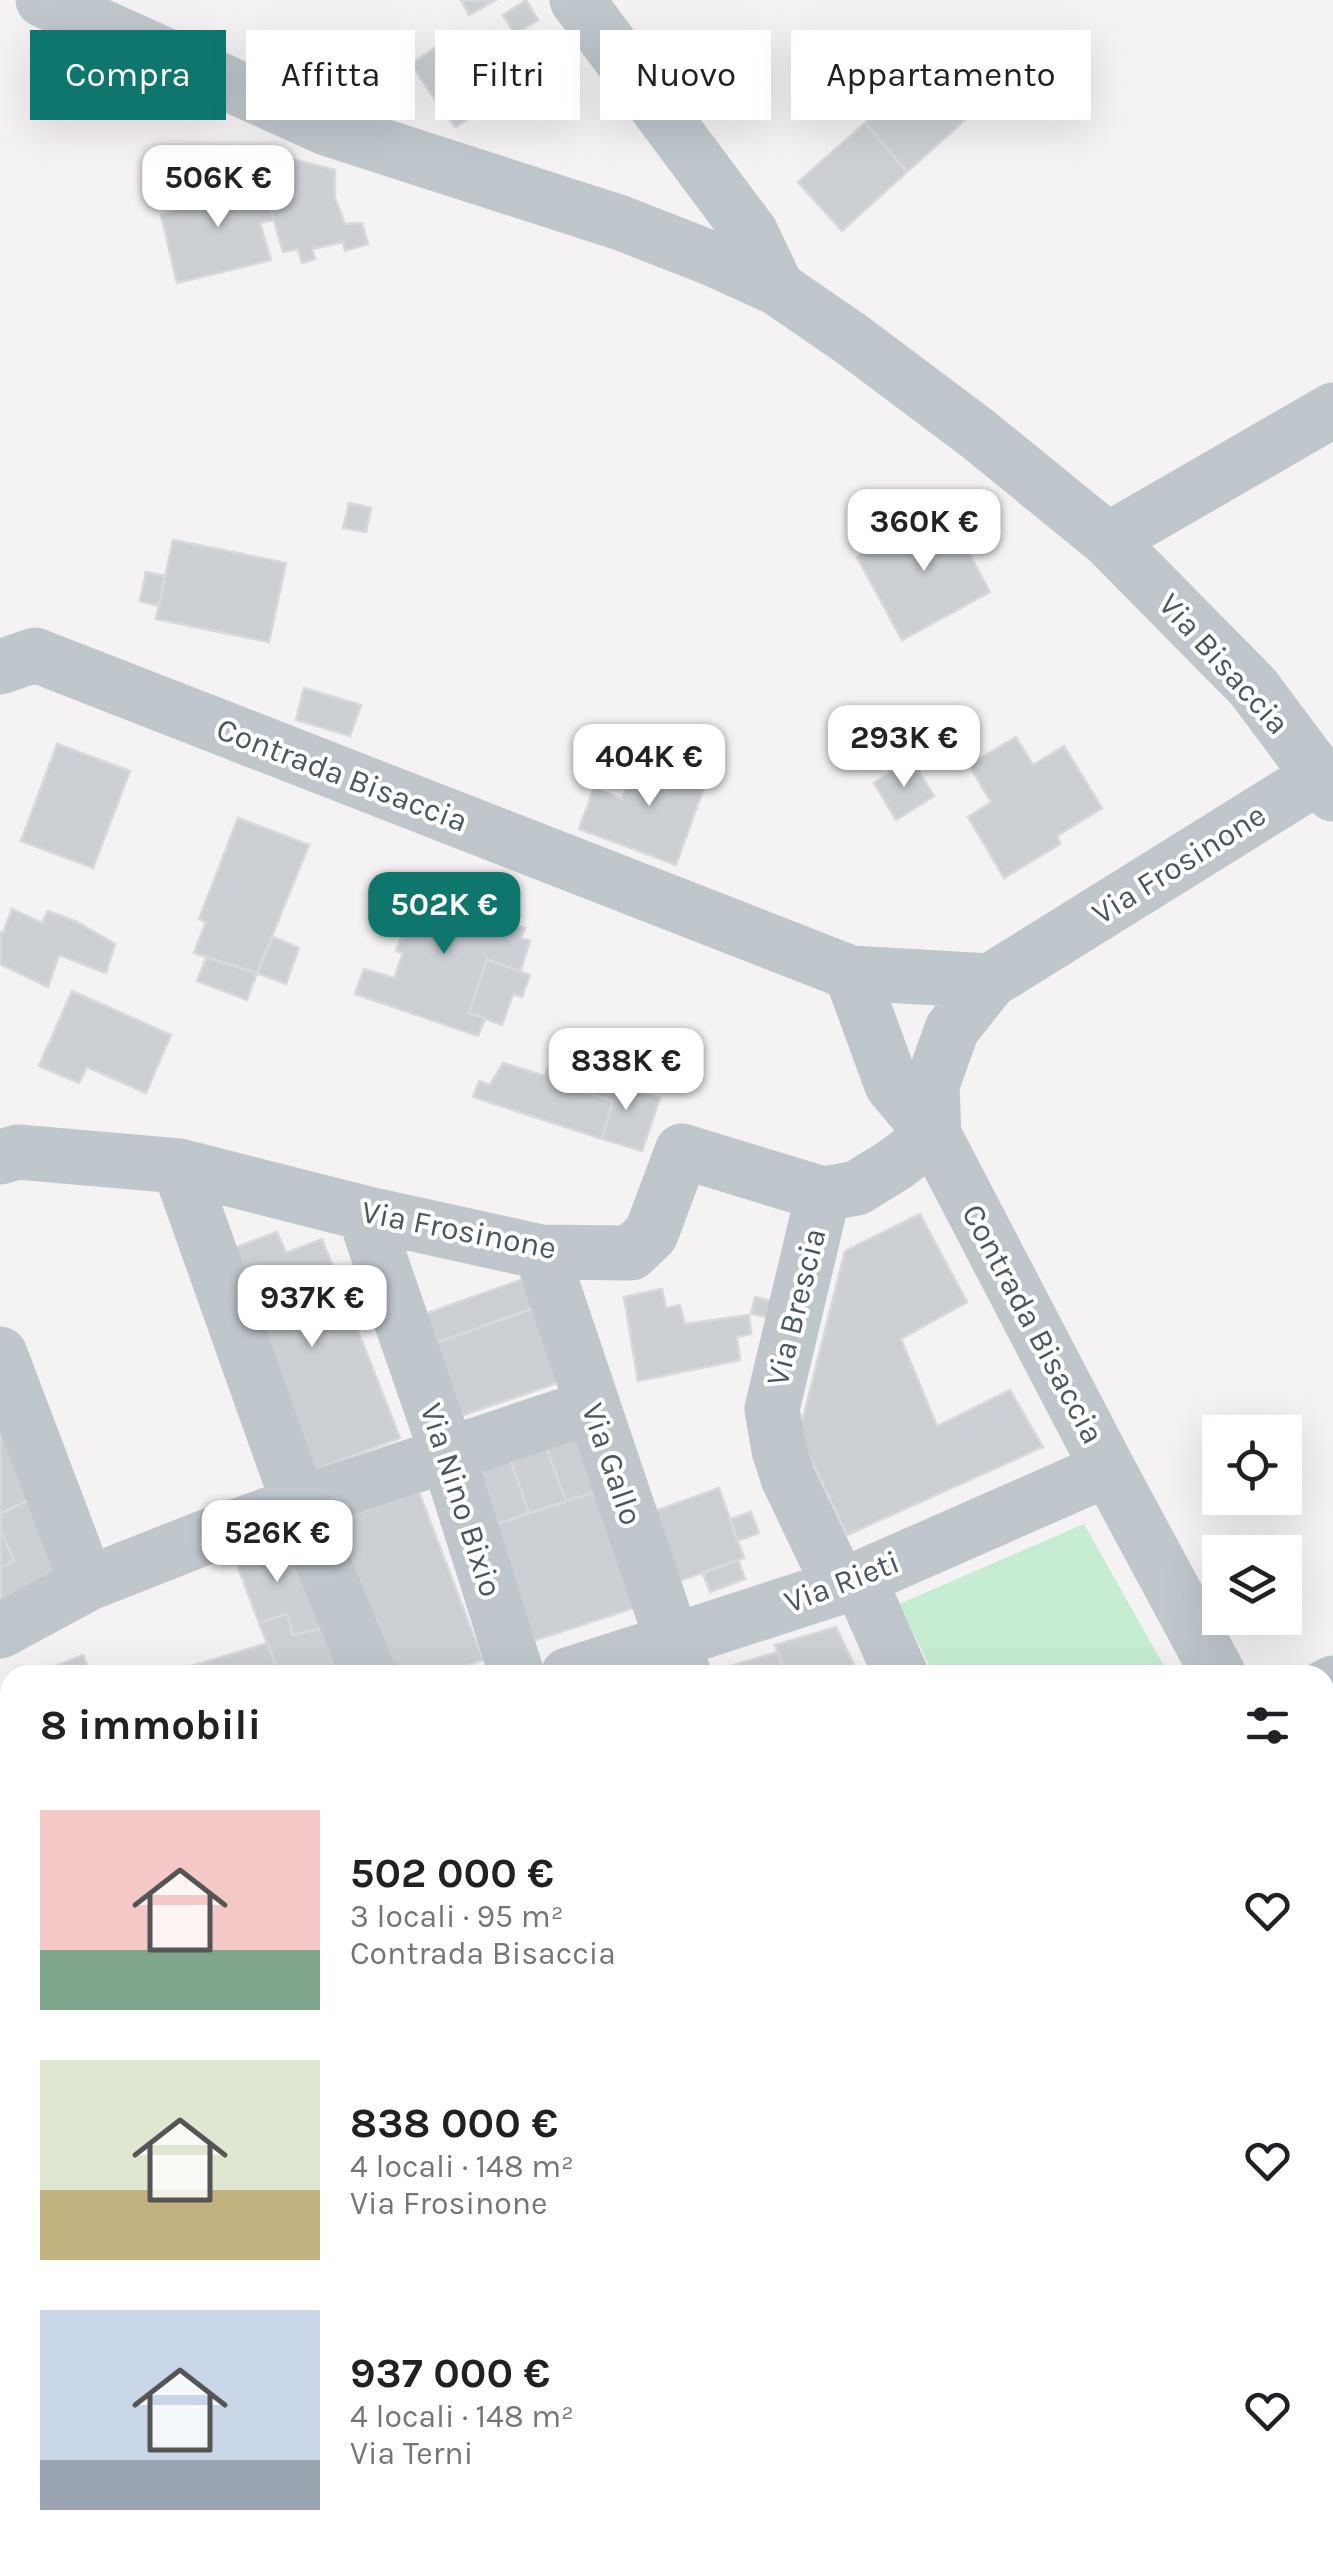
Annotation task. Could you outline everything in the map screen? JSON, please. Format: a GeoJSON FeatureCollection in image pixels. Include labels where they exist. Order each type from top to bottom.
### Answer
{"type":"FeatureCollection","features":[{"type":"Feature","properties":{"kind":"street","name":"Via Bisaccia"},"geometry":{"type":"LineString","coordinates":[[44,0],[326,128],[621,224],[777,288],[978,434],[1108,540],[1253,687],[1327,784]]}},
{"type":"Feature","properties":{"kind":"street"},"geometry":{"type":"LineString","coordinates":[[576,0],[750,233],[777,288]]}},
{"type":"Feature","properties":{"kind":"street"},"geometry":{"type":"LineString","coordinates":[[1108,540],[1333,410]]}},
{"type":"Feature","properties":{"kind":"street","name":"Contrada Bisaccia"},"geometry":{"type":"LineString","coordinates":[[0,668],[35,655],[851,973],[990,982]]}},
{"type":"Feature","properties":{"kind":"street","name":"Via Frosinone"},"geometry":{"type":"LineString","coordinates":[[934,1135],[932,1086],[952,1029],[990,982],[1327,784]]}},
{"type":"Feature","properties":{"kind":"street","name":"Contrada Bisaccia"},"geometry":{"type":"LineString","coordinates":[[851,973],[892,1085],[934,1135],[1214,1665]]}},
{"type":"Feature","properties":{"kind":"street"},"geometry":{"type":"LineString","coordinates":[[823,1194],[857,1188],[934,1135]]}},
{"type":"Feature","properties":{"kind":"street","name":"Via Frosinone"},"geometry":{"type":"LineString","coordinates":[[0,1157],[18,1152],[179,1166],[541,1252],[630,1253],[651,1234],[682,1151],[823,1194]]}},
{"type":"Feature","properties":{"kind":"street"},"geometry":{"type":"LineString","coordinates":[[179,1166],[299,1504],[365,1665]]}},
{"type":"Feature","properties":{"kind":"street","name":"Via Brescia"},"geometry":{"type":"LineString","coordinates":[[823,1194],[772,1409],[788,1478],[895,1665]]}},
{"type":"Feature","properties":{"kind":"street","name":"Via Nino Bixio"},"geometry":{"type":"LineString","coordinates":[[364,1213],[448,1456],[513,1665]]}},
{"type":"Feature","properties":{"kind":"street","name":"Via Gallo"},"geometry":{"type":"LineString","coordinates":[[541,1252],[678,1658]]}},
{"type":"Feature","properties":{"kind":"street"},"geometry":{"type":"LineString","coordinates":[[0,1354],[88,1584]]}},
{"type":"Feature","properties":{"kind":"street"},"geometry":{"type":"LineString","coordinates":[[0,1631],[88,1584],[299,1504],[593,1406]]}},
{"type":"Feature","properties":{"kind":"street","name":"Via Rieti"},"geometry":{"type":"LineString","coordinates":[[633,1665],[678,1658],[1108,1469]]}},
{"type":"Feature","properties":{"kind":"green space"},"geometry":{"type":"Polygon","coordinates":[[[1084,1524],[1163,1665],[929,1665],[899,1604],[1084,1524]]]}},
{"type":"Feature","properties":{"kind":"building"},"geometry":{"type":"Polygon","coordinates":[[[461,0],[496,0],[469,15],[461,0]]]}},
{"type":"Feature","properties":{"kind":"building"},"geometry":{"type":"Polygon","coordinates":[[[526,0],[538,20],[522,30],[512,30],[503,15],[526,0]]]}},
{"type":"Feature","properties":{"kind":"building"},"geometry":{"type":"Polygon","coordinates":[[[435,48],[435,100],[415,70],[415,61],[435,48]]]}},
{"type":"Feature","properties":{"kind":"building"},"geometry":{"type":"Polygon","coordinates":[[[868,120],[965,120],[907,172],[865,123],[868,120]]]}},
{"type":"Feature","properties":{"kind":"building"},"geometry":{"type":"Polygon","coordinates":[[[865,123],[907,172],[842,231],[798,182],[865,123]]]}},
{"type":"Feature","properties":{"kind":"building"},"geometry":{"type":"Polygon","coordinates":[[[260,151],[335,170],[335,198],[345,224],[362,223],[368,244],[345,251],[343,242],[312,249],[315,259],[302,263],[298,249],[283,252],[260,151]]]}},
{"type":"Feature","properties":{"kind":"building"},"geometry":{"type":"Polygon","coordinates":[[[247,176],[254,197],[268,194],[274,220],[260,223],[271,260],[177,283],[161,215],[188,207],[184,190],[247,176]]]}},
{"type":"Feature","properties":{"kind":"building"},"geometry":{"type":"Polygon","coordinates":[[[349,503],[371,508],[366,532],[343,528],[349,503]]]}},
{"type":"Feature","properties":{"kind":"building"},"geometry":{"type":"Polygon","coordinates":[[[945,509],[990,592],[902,640],[857,557],[945,509]]]}},
{"type":"Feature","properties":{"kind":"building"},"geometry":{"type":"Polygon","coordinates":[[[173,540],[286,563],[269,642],[156,619],[173,540]]]}},
{"type":"Feature","properties":{"kind":"building"},"geometry":{"type":"Polygon","coordinates":[[[146,572],[165,576],[159,606],[140,601],[146,572]]]}},
{"type":"Feature","properties":{"kind":"building"},"geometry":{"type":"Polygon","coordinates":[[[304,688],[361,705],[350,736],[296,720],[304,688]]]}},
{"type":"Feature","properties":{"kind":"building"},"geometry":{"type":"Polygon","coordinates":[[[1016,737],[1033,765],[1064,746],[1102,808],[1057,836],[1060,844],[1004,878],[968,817],[991,802],[969,765],[1016,737]]]}},
{"type":"Feature","properties":{"kind":"building"},"geometry":{"type":"Polygon","coordinates":[[[57,744],[130,771],[93,868],[21,841],[57,744]]]}},
{"type":"Feature","properties":{"kind":"building"},"geometry":{"type":"Polygon","coordinates":[[[639,751],[708,776],[676,865],[579,829],[594,788],[622,799],[639,751]]]}},
{"type":"Feature","properties":{"kind":"building"},"geometry":{"type":"Polygon","coordinates":[[[911,759],[934,796],[896,820],[874,783],[911,759]]]}},
{"type":"Feature","properties":{"kind":"building"},"geometry":{"type":"Polygon","coordinates":[[[238,818],[309,845],[257,973],[194,953],[206,922],[199,919],[238,818]]]}},
{"type":"Feature","properties":{"kind":"building"},"geometry":{"type":"Polygon","coordinates":[[[408,877],[486,903],[482,914],[525,928],[521,938],[530,941],[520,972],[487,959],[469,1013],[485,1018],[478,1036],[355,994],[364,969],[394,978],[403,953],[396,951],[410,910],[398,906],[408,877]]]}},
{"type":"Feature","properties":{"kind":"building"},"geometry":{"type":"Polygon","coordinates":[[[12,909],[42,923],[48,911],[115,944],[106,973],[59,955],[48,987],[0,964],[0,932],[3,933],[12,909]]]}},
{"type":"Feature","properties":{"kind":"building"},"geometry":{"type":"Polygon","coordinates":[[[273,937],[299,948],[286,984],[257,973],[273,937]]]}},
{"type":"Feature","properties":{"kind":"building"},"geometry":{"type":"Polygon","coordinates":[[[206,958],[257,973],[247,1000],[197,981],[206,958]]]}},
{"type":"Feature","properties":{"kind":"building"},"geometry":{"type":"Polygon","coordinates":[[[487,959],[530,975],[522,997],[513,994],[502,1025],[469,1013],[487,959]]]}},
{"type":"Feature","properties":{"kind":"building"},"geometry":{"type":"Polygon","coordinates":[[[72,991],[171,1035],[146,1093],[87,1067],[79,1083],[39,1066],[72,991]]]}},
{"type":"Feature","properties":{"kind":"building"},"geometry":{"type":"Polygon","coordinates":[[[503,1063],[545,1076],[548,1067],[581,1077],[577,1089],[613,1101],[602,1139],[473,1097],[479,1081],[490,1085],[503,1063]]]}},
{"type":"Feature","properties":{"kind":"building"},"geometry":{"type":"Polygon","coordinates":[[[592,1076],[660,1098],[642,1151],[602,1139],[613,1101],[587,1092],[592,1076]]]}},
{"type":"Feature","properties":{"kind":"building"},"geometry":{"type":"Polygon","coordinates":[[[920,1214],[967,1302],[901,1339],[937,1426],[1010,1390],[1043,1447],[847,1535],[799,1434],[845,1251],[920,1214]]]}},
{"type":"Feature","properties":{"kind":"building"},"geometry":{"type":"Polygon","coordinates":[[[277,1232],[286,1253],[322,1239],[400,1438],[310,1472],[224,1252],[277,1232]]]}},
{"type":"Feature","properties":{"kind":"building"},"geometry":{"type":"Polygon","coordinates":[[[529,1277],[540,1306],[427,1346],[416,1317],[529,1277]]]}},
{"type":"Feature","properties":{"kind":"building"},"geometry":{"type":"Polygon","coordinates":[[[662,1289],[666,1308],[680,1305],[685,1324],[749,1315],[751,1334],[737,1337],[740,1360],[638,1381],[624,1297],[662,1289]]]}},
{"type":"Feature","properties":{"kind":"building"},"geometry":{"type":"Polygon","coordinates":[[[755,1297],[775,1302],[770,1318],[751,1313],[755,1297]]]}},
{"type":"Feature","properties":{"kind":"building"},"geometry":{"type":"Polygon","coordinates":[[[540,1306],[566,1380],[452,1419],[427,1346],[540,1306]]]}},
{"type":"Feature","properties":{"kind":"building"},"geometry":{"type":"Polygon","coordinates":[[[0,1406],[32,1498],[0,1514],[0,1406]]]}},
{"type":"Feature","properties":{"kind":"building"},"geometry":{"type":"Polygon","coordinates":[[[578,1434],[598,1491],[566,1501],[546,1446],[578,1434]]]}},
{"type":"Feature","properties":{"kind":"building"},"geometry":{"type":"Polygon","coordinates":[[[546,1446],[566,1501],[529,1513],[510,1459],[546,1446]]]}},
{"type":"Feature","properties":{"kind":"building"},"geometry":{"type":"Polygon","coordinates":[[[510,1459],[529,1513],[491,1526],[472,1472],[510,1459]]]}},
{"type":"Feature","properties":{"kind":"building"},"geometry":{"type":"Polygon","coordinates":[[[719,1488],[744,1558],[674,1583],[649,1513],[719,1488]]]}},
{"type":"Feature","properties":{"kind":"building"},"geometry":{"type":"Polygon","coordinates":[[[598,1491],[640,1606],[530,1642],[491,1526],[598,1491]]]}},
{"type":"Feature","properties":{"kind":"building"},"geometry":{"type":"Polygon","coordinates":[[[419,1492],[483,1660],[469,1665],[382,1665],[324,1525],[419,1492]]]}},
{"type":"Feature","properties":{"kind":"building"},"geometry":{"type":"Polygon","coordinates":[[[32,1498],[57,1571],[0,1601],[0,1568],[14,1560],[0,1530],[0,1514],[32,1498]]]}},
{"type":"Feature","properties":{"kind":"building"},"geometry":{"type":"Polygon","coordinates":[[[751,1512],[759,1533],[737,1541],[730,1519],[751,1512]]]}},
{"type":"Feature","properties":{"kind":"building"},"geometry":{"type":"Polygon","coordinates":[[[0,1530],[14,1560],[0,1568],[0,1530]]]}},
{"type":"Feature","properties":{"kind":"building"},"geometry":{"type":"Polygon","coordinates":[[[284,1535],[323,1628],[293,1635],[287,1614],[259,1623],[233,1554],[284,1535]]]}},
{"type":"Feature","properties":{"kind":"building"},"geometry":{"type":"Polygon","coordinates":[[[738,1560],[745,1579],[710,1592],[703,1573],[738,1560]]]}},
{"type":"Feature","properties":{"kind":"building"},"geometry":{"type":"Polygon","coordinates":[[[287,1614],[293,1635],[323,1628],[338,1665],[276,1665],[259,1623],[287,1614]]]}},
{"type":"Feature","properties":{"kind":"building"},"geometry":{"type":"Polygon","coordinates":[[[836,1627],[854,1665],[782,1665],[775,1645],[836,1627]]]}},
{"type":"Feature","properties":{"kind":"building"},"geometry":{"type":"Polygon","coordinates":[[[268,1643],[276,1665],[195,1665],[268,1643]]]}},
{"type":"Feature","properties":{"kind":"building"},"geometry":{"type":"Polygon","coordinates":[[[778,1652],[783,1665],[734,1665],[778,1652]]]}},
{"type":"Feature","properties":{"kind":"building"},"geometry":{"type":"Polygon","coordinates":[[[83,1655],[87,1665],[58,1665],[83,1655]]]}}]}
